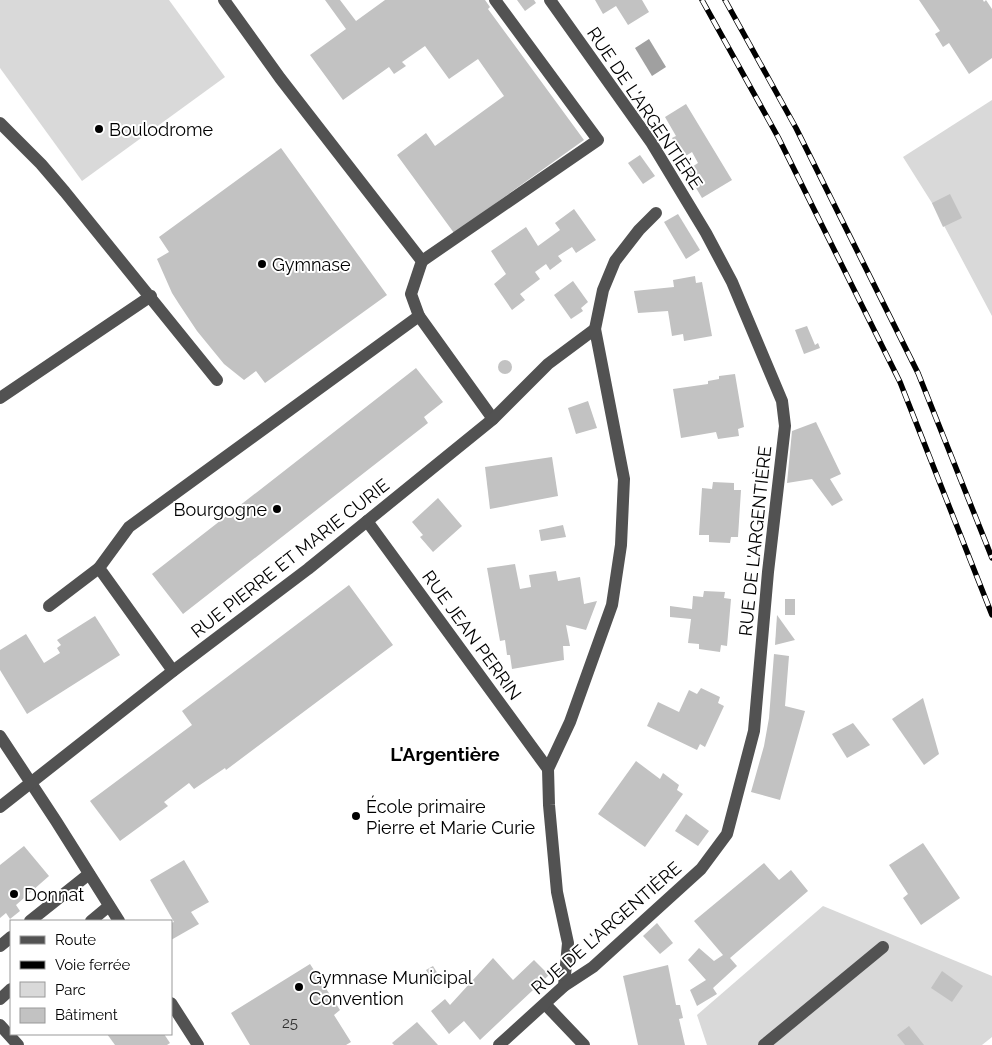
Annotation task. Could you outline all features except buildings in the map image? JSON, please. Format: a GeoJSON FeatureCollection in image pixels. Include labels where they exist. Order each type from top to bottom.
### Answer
{"type":"FeatureCollection","features":[{"type":"Feature","properties":{"kind":"street"},"geometry":{"type":"LineString","coordinates":[[224,0],[280,78],[422,261]]}},
{"type":"Feature","properties":{"kind":"street"},"geometry":{"type":"LineString","coordinates":[[493,419],[419,316],[411,294],[422,261],[598,140],[495,0]]}},
{"type":"Feature","properties":{"kind":"street","name":"RUE DE L'ARGENTIÈRE"},"geometry":{"type":"LineString","coordinates":[[499,1045],[564,986],[593,967],[701,869],[727,834],[754,731],[768,572],[785,426],[782,401],[732,282],[706,233],[651,142],[550,0]]}},
{"type":"Feature","properties":{"kind":"street"},"geometry":{"type":"LineString","coordinates":[[0,123],[41,164],[217,380]]}},
{"type":"Feature","properties":{"kind":"street"},"geometry":{"type":"LineString","coordinates":[[564,986],[568,943],[557,892],[549,806],[548,770],[570,722],[612,605],[621,545],[624,479],[595,329],[603,290],[615,261],[639,230],[656,213]]}},
{"type":"Feature","properties":{"kind":"street"},"geometry":{"type":"LineString","coordinates":[[0,398],[150,296]]}},
{"type":"Feature","properties":{"kind":"street"},"geometry":{"type":"LineString","coordinates":[[49,606],[99,568],[129,527],[419,316]]}},
{"type":"Feature","properties":{"kind":"street","name":"RUE PIERRE ET MARIE CURIE"},"geometry":{"type":"LineString","coordinates":[[0,807],[367,522],[493,419],[548,364],[595,329]]}},
{"type":"Feature","properties":{"kind":"street","name":"RUE JEAN PERRIN"},"geometry":{"type":"LineString","coordinates":[[367,522],[548,770]]}},
{"type":"Feature","properties":{"kind":"street"},"geometry":{"type":"LineString","coordinates":[[99,568],[173,671]]}},
{"type":"Feature","properties":{"kind":"street"},"geometry":{"type":"LineString","coordinates":[[0,736],[118,920]]}},
{"type":"Feature","properties":{"kind":"street"},"geometry":{"type":"LineString","coordinates":[[31,920],[89,874]]}},
{"type":"Feature","properties":{"kind":"street"},"geometry":{"type":"LineString","coordinates":[[92,920],[109,906]]}},
{"type":"Feature","properties":{"kind":"street"},"geometry":{"type":"LineString","coordinates":[[0,946],[10,938]]}},
{"type":"Feature","properties":{"kind":"street"},"geometry":{"type":"LineString","coordinates":[[764,1045],[883,947]]}},
{"type":"Feature","properties":{"kind":"street"},"geometry":{"type":"LineString","coordinates":[[0,999],[10,990]]}},
{"type":"Feature","properties":{"kind":"street"},"geometry":{"type":"LineString","coordinates":[[545,1004],[584,1045]]}},
{"type":"Feature","properties":{"kind":"street"},"geometry":{"type":"LineString","coordinates":[[172,1005],[198,1045]]}},
{"type":"Feature","properties":{"kind":"street"},"geometry":{"type":"LineString","coordinates":[[0,1025],[18,1045]]}},
{"type":"Feature","properties":{"kind":"green space","name":"Boulodrome"},"geometry":{"type":"Polygon","coordinates":[[[0,0],[169,0],[225,77],[82,181],[0,68],[0,0]]]}},
{"type":"Feature","properties":{"kind":"green space"},"geometry":{"type":"Polygon","coordinates":[[[992,100],[992,316],[932,203],[903,157],[992,100]]]}},
{"type":"Feature","properties":{"kind":"green space"},"geometry":{"type":"Polygon","coordinates":[[[823,906],[992,976],[992,1037],[982,1045],[707,1045],[697,1015],[823,906]]]}},
{"type":"Feature","properties":{"kind":"shaded area"},"geometry":{"type":"Polygon","coordinates":[[[649,39],[666,67],[652,76],[635,48],[649,39]]]}},
{"type":"Feature","properties":{"kind":"railway"},"geometry":{"type":"LineString","coordinates":[[702,0],[778,137],[900,382],[992,615]]}},
{"type":"Feature","properties":{"kind":"railway"},"geometry":{"type":"LineString","coordinates":[[725,0],[796,128],[918,373],[992,558]]}},
{"type":"Feature","properties":{"kind":"place","name":"Boulodrome"},"geometry":{"type":"Point","coordinates":[99,129]}},
{"type":"Feature","properties":{"kind":"place","name":"Gymnase"},"geometry":{"type":"Point","coordinates":[262,264]}},
{"type":"Feature","properties":{"kind":"place","name":"Bourgogne"},"geometry":{"type":"Point","coordinates":[277,509]}},
{"type":"Feature","properties":{"kind":"place","name":"École primaire Pierre et Marie Curie"},"geometry":{"type":"Point","coordinates":[356,816]}},
{"type":"Feature","properties":{"kind":"place","name":"Donnat"},"geometry":{"type":"Point","coordinates":[14,894]}},
{"type":"Feature","properties":{"kind":"place","name":"Gymnase Municipal Convention"},"geometry":{"type":"Point","coordinates":[299,987]}},
{"type":"Feature","properties":{"kind":"district","name":"L'Argentière"},"geometry":{"type":"Point","coordinates":[445,754]}}]}
